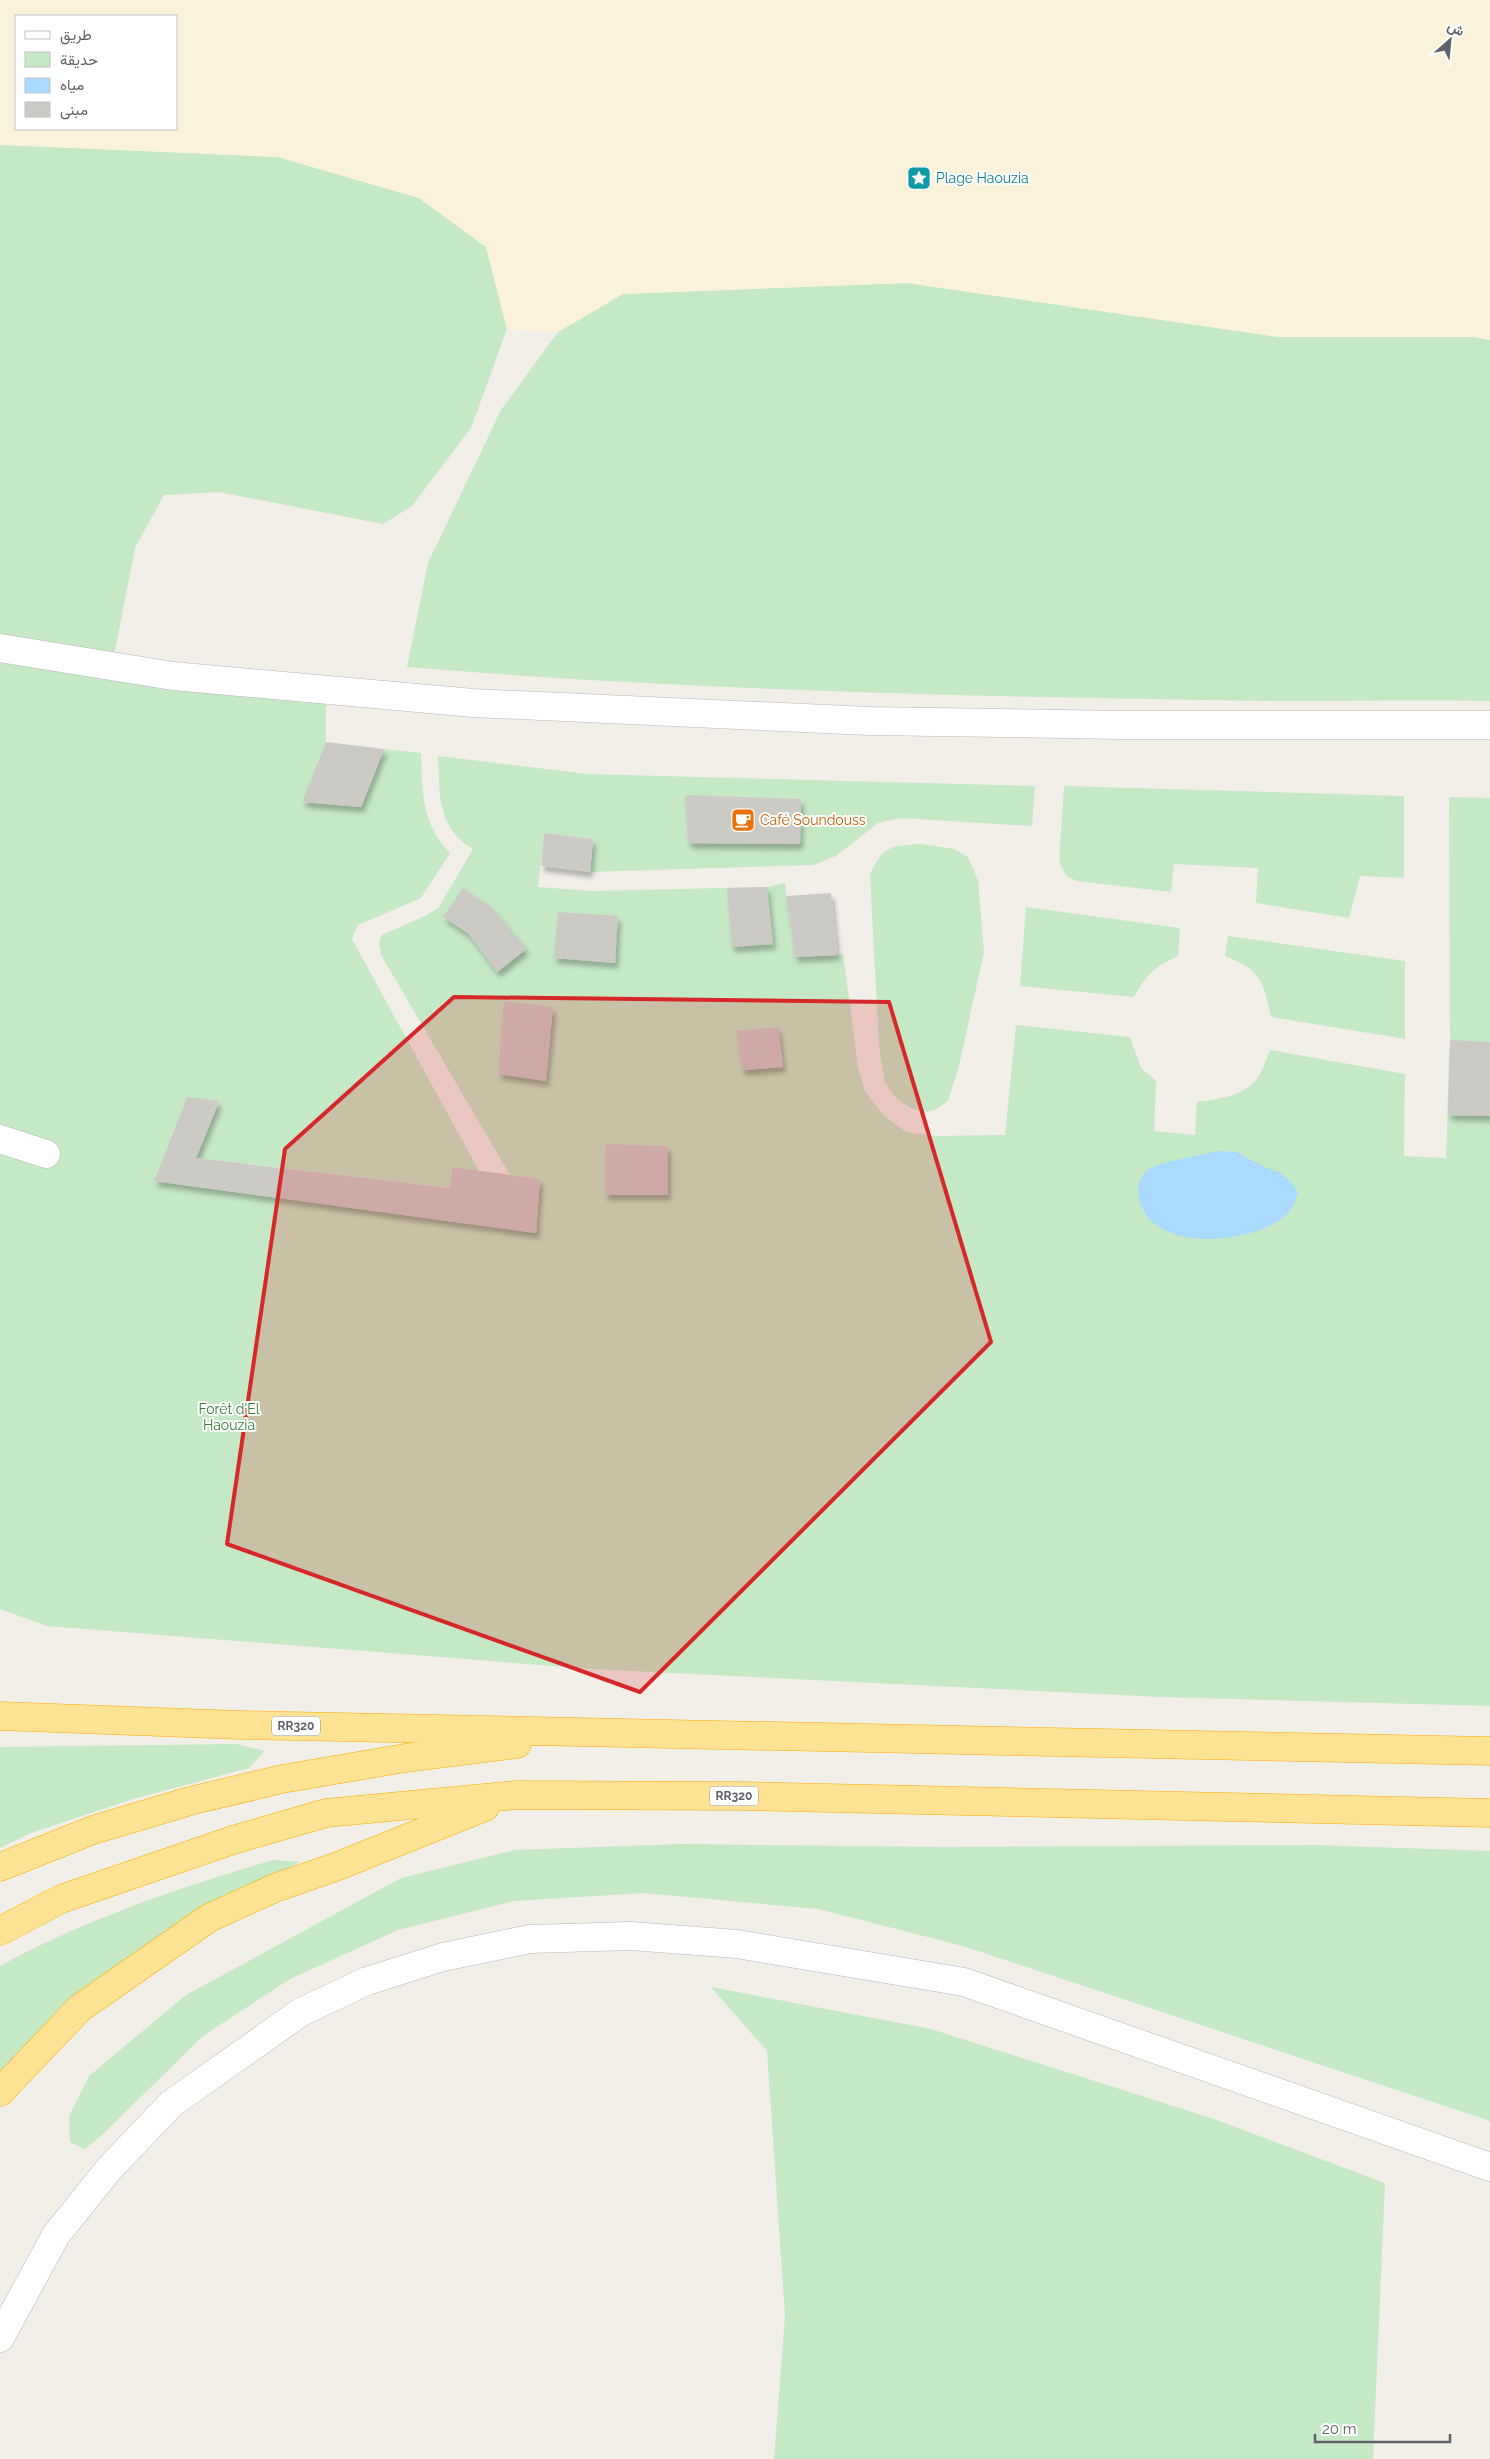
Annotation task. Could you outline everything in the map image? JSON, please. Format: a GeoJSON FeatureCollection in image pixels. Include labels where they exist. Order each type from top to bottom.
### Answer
{"type":"FeatureCollection","features":[{"type":"Feature","properties":{"kind":"highway","name":"RR320"},"geometry":{"type":"LineString","coordinates":[[0,1716],[240,1725],[1490,1751]]}},
{"type":"Feature","properties":{"kind":"highway"},"geometry":{"type":"LineString","coordinates":[[0,1867],[101,1828],[190,1800],[282,1779],[404,1758],[592,1733]]}},
{"type":"Feature","properties":{"kind":"highway","name":"RR320"},"geometry":{"type":"LineString","coordinates":[[0,1931],[61,1898],[233,1840],[326,1813],[516,1795],[741,1796],[1490,1813]]}},
{"type":"Feature","properties":{"kind":"highway"},"geometry":{"type":"LineString","coordinates":[[0,2092],[80,2008],[209,1918],[274,1888],[338,1866],[516,1795]]}},
{"type":"Feature","properties":{"kind":"street"},"geometry":{"type":"LineString","coordinates":[[0,648],[173,676],[473,703],[869,721],[1123,725],[1490,725]]}},
{"type":"Feature","properties":{"kind":"street"},"geometry":{"type":"LineString","coordinates":[[0,1139],[46,1154]]}},
{"type":"Feature","properties":{"kind":"street"},"geometry":{"type":"LineString","coordinates":[[0,2338],[56,2235],[109,2169],[171,2104],[301,2012],[367,1981],[443,1958],[530,1938],[631,1936],[737,1944],[964,1982],[1490,2167]]}},
{"type":"Feature","properties":{"kind":"highlighted area"},"geometry":{"type":"Polygon","coordinates":[[[454,997],[889,1002],[991,1342],[640,1692],[227,1544],[285,1149],[454,997]]]}},
{"type":"Feature","properties":{"kind":"green space","name":"Forêt d'El Haouzia"},"geometry":{"type":"Polygon","coordinates":[[[0,144],[278,157],[419,198],[486,247],[507,329],[471,428],[412,506],[383,524],[219,492],[164,495],[135,548],[112,666],[326,690],[326,742],[303,802],[361,807],[384,749],[421,753],[425,807],[434,831],[450,853],[421,898],[358,925],[352,939],[479,1171],[452,1168],[450,1188],[196,1158],[219,1102],[187,1097],[154,1181],[536,1233],[540,1179],[510,1175],[381,955],[379,942],[382,935],[427,915],[439,907],[473,849],[452,831],[446,820],[440,796],[438,756],[588,774],[1035,786],[1032,826],[901,818],[878,823],[836,856],[813,865],[590,872],[593,839],[544,833],[538,887],[593,891],[767,887],[785,883],[795,957],[843,954],[858,1067],[865,1091],[882,1114],[906,1132],[932,1136],[1005,1135],[1016,1025],[1130,1037],[1141,1068],[1156,1081],[1154,1131],[1195,1135],[1197,1102],[1236,1094],[1250,1086],[1260,1073],[1270,1050],[1405,1074],[1404,1156],[1446,1158],[1450,1040],[1449,797],[1490,798],[1490,1706],[1161,1697],[591,1669],[47,1626],[0,1609],[0,144]]]}},
{"type":"Feature","properties":{"kind":"green space"},"geometry":{"type":"Polygon","coordinates":[[[907,283],[1279,337],[1474,337],[1490,340],[1490,701],[1278,701],[842,692],[624,682],[407,667],[428,563],[501,410],[558,332],[622,294],[907,283]]]}},
{"type":"Feature","properties":{"kind":"green space"},"geometry":{"type":"Polygon","coordinates":[[[1064,786],[1404,796],[1404,878],[1360,876],[1349,918],[1256,903],[1258,868],[1174,864],[1171,892],[1077,881],[1066,876],[1059,861],[1064,786]]]}},
{"type":"Feature","properties":{"kind":"green space"},"geometry":{"type":"Polygon","coordinates":[[[921,844],[954,849],[968,857],[978,880],[984,952],[959,1066],[948,1101],[935,1110],[924,1112],[910,1108],[895,1097],[885,1083],[879,1047],[870,874],[880,857],[889,849],[902,845],[921,844]]]}},
{"type":"Feature","properties":{"kind":"green space"},"geometry":{"type":"Polygon","coordinates":[[[1026,907],[1180,928],[1178,956],[1152,972],[1134,997],[1020,986],[1026,907]]]}},
{"type":"Feature","properties":{"kind":"green space"},"geometry":{"type":"Polygon","coordinates":[[[1228,936],[1405,961],[1405,1039],[1271,1017],[1263,986],[1258,978],[1246,966],[1225,956],[1228,936]]]}},
{"type":"Feature","properties":{"kind":"green space"},"geometry":{"type":"Polygon","coordinates":[[[236,1744],[265,1751],[249,1768],[133,1799],[31,1833],[0,1848],[0,1747],[236,1744]]]}},
{"type":"Feature","properties":{"kind":"green space"},"geometry":{"type":"Polygon","coordinates":[[[682,1844],[946,1847],[1315,1845],[1490,1851],[1490,2121],[963,1946],[818,1909],[643,1893],[514,1901],[398,1930],[290,1979],[203,2036],[100,2137],[84,2149],[70,2142],[69,2116],[89,2076],[186,1995],[401,1878],[515,1850],[682,1844]]]}},
{"type":"Feature","properties":{"kind":"green space"},"geometry":{"type":"Polygon","coordinates":[[[273,1860],[300,1862],[186,1919],[89,1987],[21,2049],[0,2073],[0,1966],[99,1919],[168,1893],[273,1860]]]}},
{"type":"Feature","properties":{"kind":"green space"},"geometry":{"type":"Polygon","coordinates":[[[711,1987],[931,2029],[1214,2119],[1385,2183],[1373,2459],[774,2459],[785,2316],[767,2051],[711,1987]]]}},
{"type":"Feature","properties":{"kind":"sand","name":"Plage Haouzia"},"geometry":{"type":"Polygon","coordinates":[[[0,0],[1490,0],[1490,340],[1474,337],[1279,337],[907,283],[623,294],[558,332],[507,329],[486,247],[419,198],[278,157],[0,145],[0,0]]]}},
{"type":"Feature","properties":{"kind":"water"},"geometry":{"type":"Polygon","coordinates":[[[1217,1151],[1237,1152],[1264,1167],[1281,1173],[1291,1182],[1298,1193],[1287,1214],[1269,1226],[1248,1234],[1224,1238],[1199,1238],[1176,1234],[1157,1225],[1143,1210],[1138,1186],[1143,1174],[1151,1168],[1166,1163],[1217,1151]]]}},
{"type":"Feature","properties":{"kind":"building"},"geometry":{"type":"Polygon","coordinates":[[[326,742],[384,749],[361,807],[302,802],[326,742]]]}},
{"type":"Feature","properties":{"kind":"building"},"geometry":{"type":"Polygon","coordinates":[[[685,795],[801,799],[800,844],[688,843],[685,795]]]}},
{"type":"Feature","properties":{"kind":"building"},"geometry":{"type":"Polygon","coordinates":[[[544,833],[593,839],[590,872],[541,866],[544,833]]]}},
{"type":"Feature","properties":{"kind":"building"},"geometry":{"type":"Polygon","coordinates":[[[767,887],[773,944],[732,947],[727,888],[767,887]]]}},
{"type":"Feature","properties":{"kind":"building"},"geometry":{"type":"Polygon","coordinates":[[[463,888],[491,907],[526,949],[497,972],[469,934],[443,917],[463,888]]]}},
{"type":"Feature","properties":{"kind":"building"},"geometry":{"type":"Polygon","coordinates":[[[831,893],[837,955],[795,957],[786,896],[831,893]]]}},
{"type":"Feature","properties":{"kind":"building"},"geometry":{"type":"Polygon","coordinates":[[[558,912],[618,916],[615,963],[554,958],[558,912]]]}},
{"type":"Feature","properties":{"kind":"building"},"geometry":{"type":"Polygon","coordinates":[[[504,1001],[553,1007],[546,1081],[498,1074],[504,1001]]]}},
{"type":"Feature","properties":{"kind":"building"},"geometry":{"type":"Polygon","coordinates":[[[778,1027],[783,1067],[742,1070],[736,1031],[778,1027]]]}},
{"type":"Feature","properties":{"kind":"building"},"geometry":{"type":"Polygon","coordinates":[[[1450,1040],[1490,1042],[1490,1116],[1448,1115],[1450,1040]]]}},
{"type":"Feature","properties":{"kind":"building"},"geometry":{"type":"Polygon","coordinates":[[[187,1097],[219,1101],[196,1158],[450,1188],[452,1167],[540,1179],[536,1233],[154,1181],[187,1097]]]}},
{"type":"Feature","properties":{"kind":"building"},"geometry":{"type":"Polygon","coordinates":[[[606,1144],[668,1146],[668,1195],[605,1195],[606,1144]]]}},
{"type":"Feature","properties":{"kind":"place","name":"Plage Haouzia"},"geometry":{"type":"Point","coordinates":[919,178]}},
{"type":"Feature","properties":{"kind":"place","name":"Café Soundouss"},"geometry":{"type":"Point","coordinates":[743,820]}}]}
